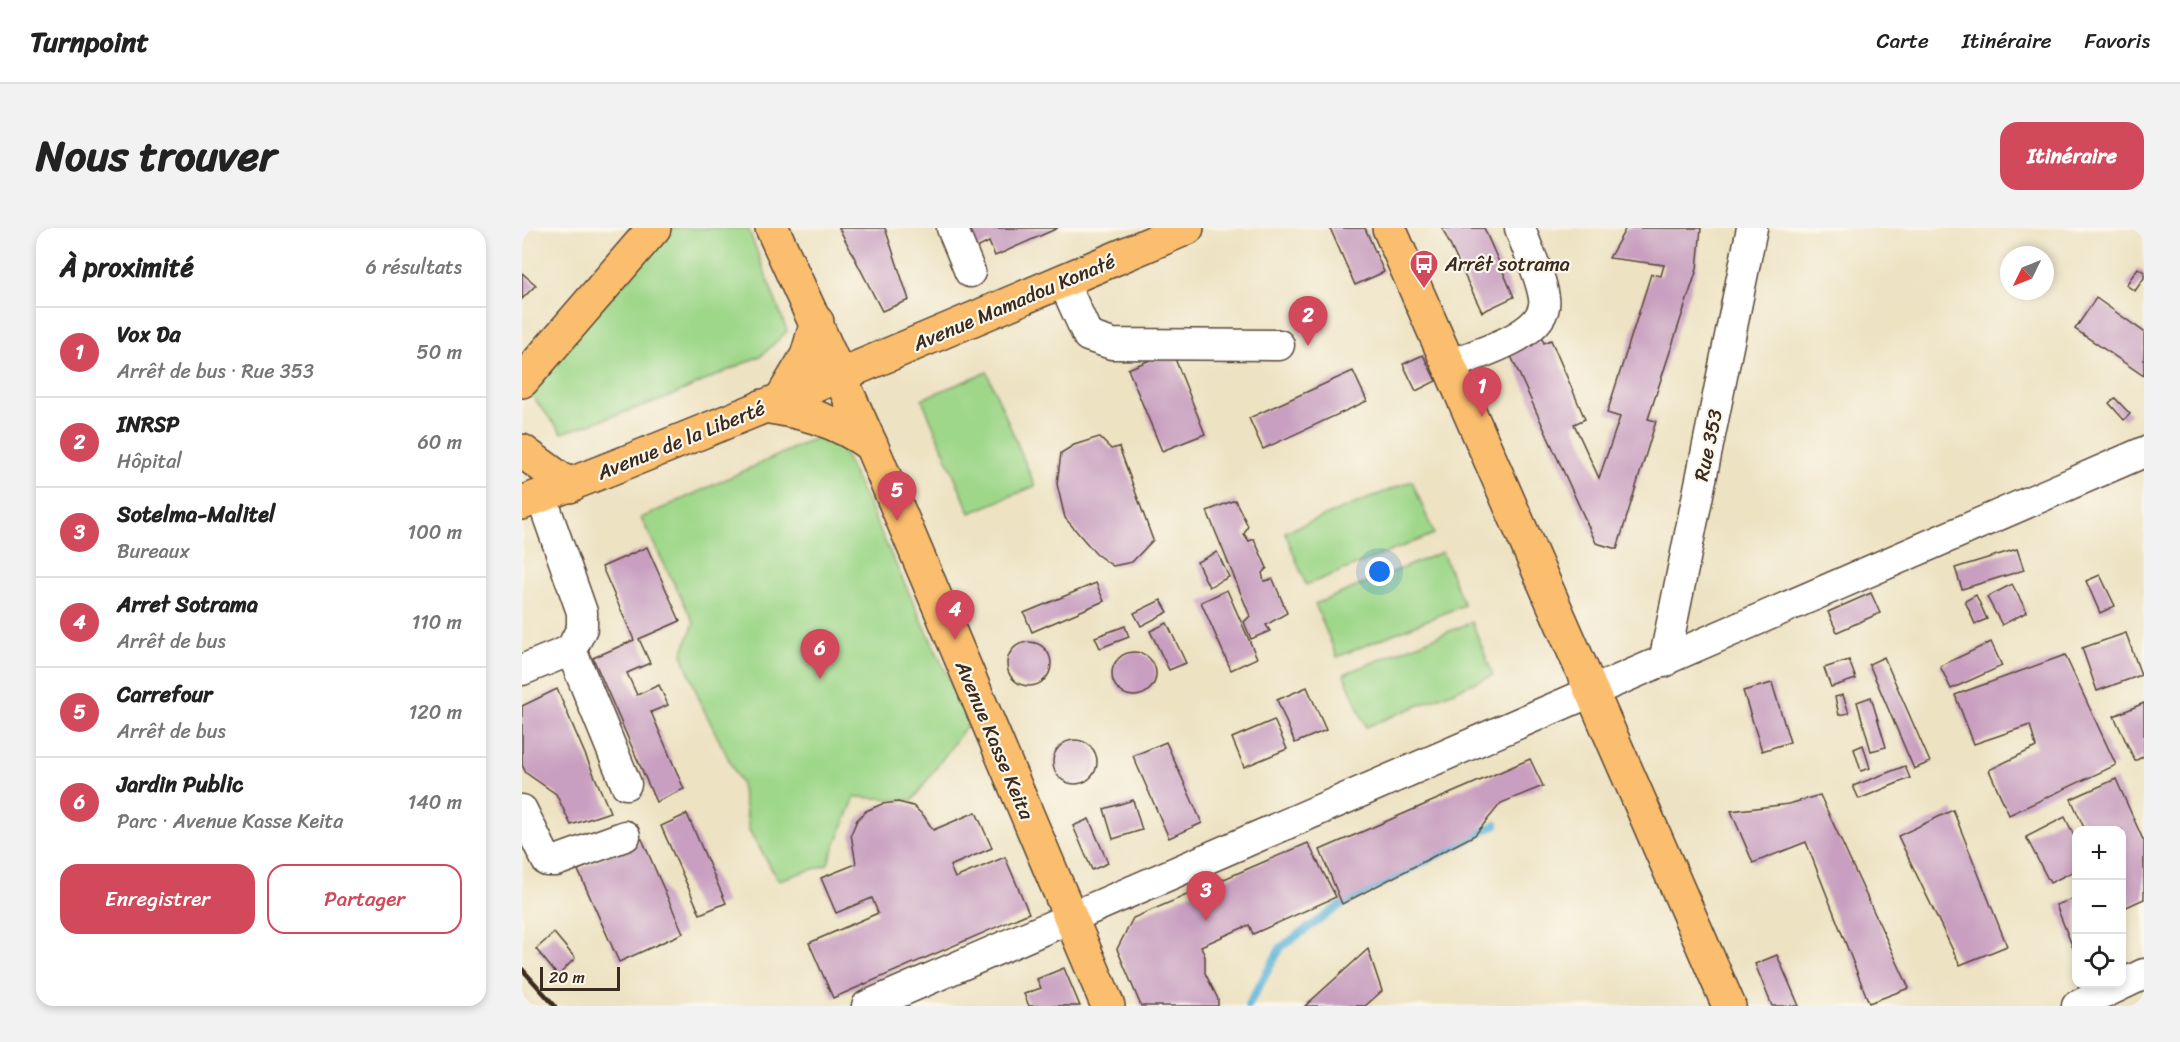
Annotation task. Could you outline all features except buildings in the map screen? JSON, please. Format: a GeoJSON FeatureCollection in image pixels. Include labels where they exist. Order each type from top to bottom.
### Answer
{"type":"FeatureCollection","features":[{"type":"Feature","properties":{"kind":"main road"},"geometry":{"type":"LineString","coordinates":[[522,381],[654,228]]}},
{"type":"Feature","properties":{"kind":"main road","name":"Avenue Kasse Keita"},"geometry":{"type":"LineString","coordinates":[[772,228],[817,322],[871,445],[1108,1006]]}},
{"type":"Feature","properties":{"kind":"main road","name":"Avenue Mamadou Konaté"},"geometry":{"type":"LineString","coordinates":[[840,375],[1187,228]]}},
{"type":"Feature","properties":{"kind":"main road"},"geometry":{"type":"LineString","coordinates":[[1389,228],[1729,1006]]}},
{"type":"Feature","properties":{"kind":"main road"},"geometry":{"type":"LineString","coordinates":[[817,322],[807,356],[773,402],[835,422],[871,445]]}},
{"type":"Feature","properties":{"kind":"main road","name":"Avenue de la Liberté"},"geometry":{"type":"LineString","coordinates":[[544,495],[840,375]]}},
{"type":"Feature","properties":{"kind":"main road"},"geometry":{"type":"LineString","coordinates":[[522,451],[544,495]]}},
{"type":"Feature","properties":{"kind":"street"},"geometry":{"type":"LineString","coordinates":[[952,228],[970,272]]}},
{"type":"Feature","properties":{"kind":"street"},"geometry":{"type":"LineString","coordinates":[[1449,365],[1519,336],[1532,327],[1541,314],[1545,299],[1520,228]]}},
{"type":"Feature","properties":{"kind":"street","name":"Rue 353"},"geometry":{"type":"LineString","coordinates":[[1664,662],[1752,228]]}},
{"type":"Feature","properties":{"kind":"street"},"geometry":{"type":"LineString","coordinates":[[1063,281],[1088,336],[1112,344],[1279,345]]}},
{"type":"Feature","properties":{"kind":"street"},"geometry":{"type":"LineString","coordinates":[[867,1006],[1069,916],[1593,693],[2144,452]]}},
{"type":"Feature","properties":{"kind":"street"},"geometry":{"type":"LineString","coordinates":[[522,670],[571,650],[582,628],[582,612],[544,495]]}},
{"type":"Feature","properties":{"kind":"street"},"geometry":{"type":"LineString","coordinates":[[571,650],[626,784]]}},
{"type":"Feature","properties":{"kind":"street"},"geometry":{"type":"LineString","coordinates":[[522,810],[547,861],[556,861],[625,836]]}},
{"type":"Feature","properties":{"kind":"street"},"geometry":{"type":"LineString","coordinates":[[2077,1006],[2144,974]]}},
{"type":"Feature","properties":{"kind":"green space"},"geometry":{"type":"Polygon","coordinates":[[[669,228],[748,228],[787,331],[762,355],[664,399],[562,433],[522,384],[669,228]]]}},
{"type":"Feature","properties":{"kind":"green space"},"geometry":{"type":"Polygon","coordinates":[[[987,372],[1035,486],[970,513],[922,399],[987,372]]]}},
{"type":"Feature","properties":{"kind":"green space"},"geometry":{"type":"Polygon","coordinates":[[[833,430],[969,722],[913,800],[855,797],[827,865],[778,880],[749,830],[741,784],[701,704],[682,654],[694,623],[641,518],[833,430]]]}},
{"type":"Feature","properties":{"kind":"green space"},"geometry":{"type":"Polygon","coordinates":[[[1412,481],[1434,534],[1306,585],[1285,532],[1412,481]]]}},
{"type":"Feature","properties":{"kind":"green space"},"geometry":{"type":"Polygon","coordinates":[[[1442,552],[1464,605],[1337,657],[1315,604],[1442,552]]]}},
{"type":"Feature","properties":{"kind":"green space"},"geometry":{"type":"Polygon","coordinates":[[[1472,622],[1493,675],[1366,727],[1344,674],[1472,622]]]}},
{"type":"Feature","properties":{"kind":"waterway"},"geometry":{"type":"LineString","coordinates":[[1248,1006],[1281,947],[1342,904],[1496,825]]}},
{"type":"Feature","properties":{"kind":"railway"},"geometry":{"type":"LineString","coordinates":[[522,969],[555,1006]]}},
{"type":"Feature","properties":{"kind":"place","name":"Arrêt sotrama"},"geometry":{"type":"Point","coordinates":[1424,290]}},
{"type":"Feature","properties":{"kind":"place","name":"INRSP"},"geometry":{"type":"Point","coordinates":[1308,346]}},
{"type":"Feature","properties":{"kind":"place","name":"Vox Da"},"geometry":{"type":"Point","coordinates":[1482,417]}},
{"type":"Feature","properties":{"kind":"place","name":"Carrefour"},"geometry":{"type":"Point","coordinates":[897,521]}},
{"type":"Feature","properties":{"kind":"place","name":"Arret Sotrama"},"geometry":{"type":"Point","coordinates":[955,640]}},
{"type":"Feature","properties":{"kind":"place","name":"Jardin Public"},"geometry":{"type":"Point","coordinates":[820,679]}},
{"type":"Feature","properties":{"kind":"place","name":"Sotelma-Malitel"},"geometry":{"type":"Point","coordinates":[1206,921]}}]}
